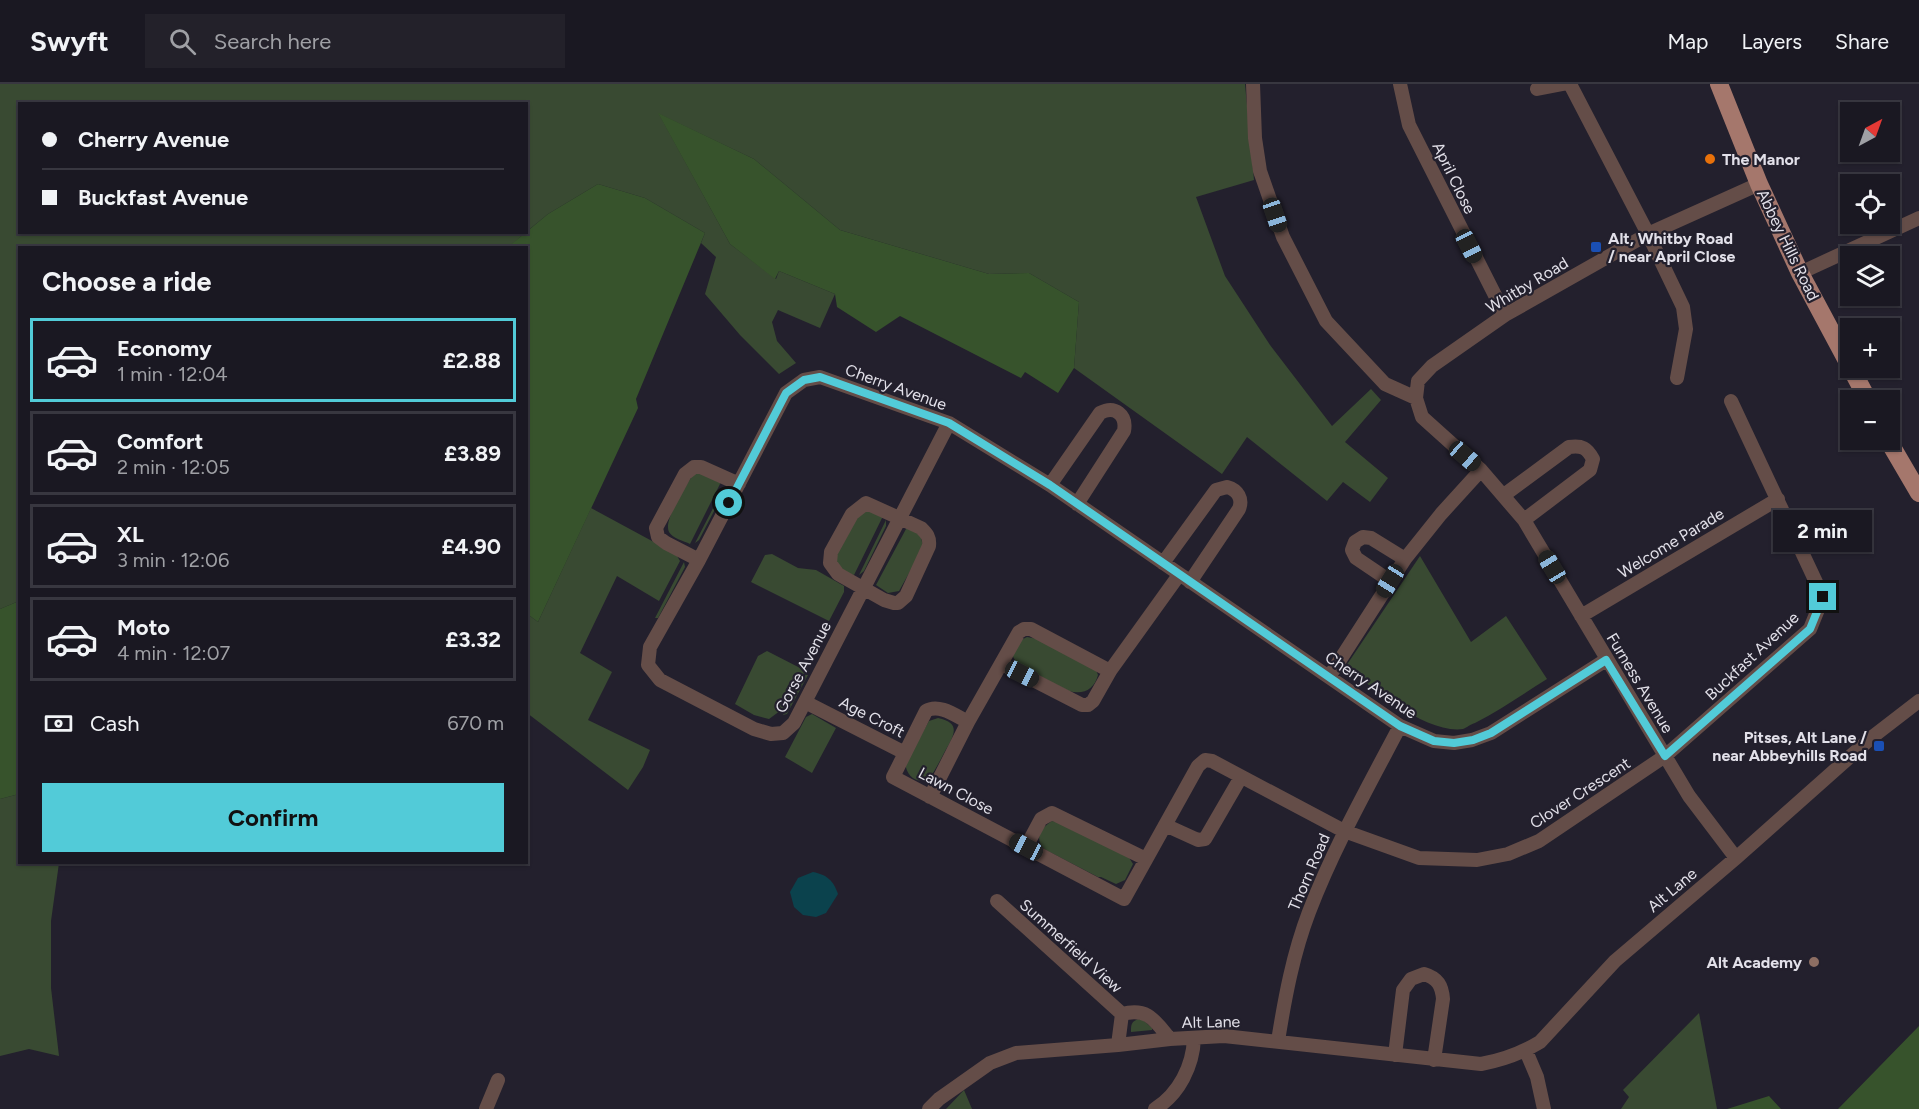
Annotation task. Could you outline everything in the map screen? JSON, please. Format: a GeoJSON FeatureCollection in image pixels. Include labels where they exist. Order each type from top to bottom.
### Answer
{"type":"FeatureCollection","features":[{"type":"Feature","properties":{"kind":"main road","name":"Abbey Hills Road"},"geometry":{"type":"LineString","coordinates":[[1719,84],[1759,184],[1800,273],[1863,390]]}},
{"type":"Feature","properties":{"kind":"main road"},"geometry":{"type":"LineString","coordinates":[[1894,450],[1919,493]]}},
{"type":"Feature","properties":{"kind":"street"},"geometry":{"type":"LineString","coordinates":[[1253,84],[1255,138],[1260,171],[1283,237],[1326,321],[1385,384],[1416,398]]}},
{"type":"Feature","properties":{"kind":"street","name":"April Close"},"geometry":{"type":"LineString","coordinates":[[1400,84],[1409,125],[1505,315]]}},
{"type":"Feature","properties":{"kind":"street"},"geometry":{"type":"LineString","coordinates":[[1537,88],[1563,84]]}},
{"type":"Feature","properties":{"kind":"street"},"geometry":{"type":"LineString","coordinates":[[1570,84],[1683,307],[1686,329],[1677,378]]}},
{"type":"Feature","properties":{"kind":"street","name":"Whitby Road"},"geometry":{"type":"LineString","coordinates":[[1416,398],[1418,381],[1432,366],[1505,315],[1648,234],[1759,184]]}},
{"type":"Feature","properties":{"kind":"street"},"geometry":{"type":"LineString","coordinates":[[1800,273],[1919,218]]}},
{"type":"Feature","properties":{"kind":"street","name":"Cherry Avenue"},"geometry":{"type":"LineString","coordinates":[[754,729],[660,680],[648,665],[650,647],[699,560],[786,393],[804,380],[820,377],[949,423],[1050,485],[1400,726],[1434,741],[1454,743],[1473,740],[1491,733],[1606,660]]}},
{"type":"Feature","properties":{"kind":"street","name":"Furness Avenue"},"geometry":{"type":"LineString","coordinates":[[1416,398],[1422,417],[1481,470],[1524,520],[1689,796],[1736,858]]}},
{"type":"Feature","properties":{"kind":"street","name":"Buckfast Avenue"},"geometry":{"type":"LineString","coordinates":[[1665,756],[1810,629],[1823,597],[1731,400]]}},
{"type":"Feature","properties":{"kind":"street"},"geometry":{"type":"LineString","coordinates":[[1050,485],[1100,413],[1111,410],[1119,413],[1124,420],[1124,431],[1077,504]]}},
{"type":"Feature","properties":{"kind":"street","name":"Gorse Avenue"},"geometry":{"type":"LineString","coordinates":[[754,729],[771,734],[783,733],[794,723],[949,423]]}},
{"type":"Feature","properties":{"kind":"street"},"geometry":{"type":"LineString","coordinates":[[1504,495],[1569,447],[1579,445],[1588,450],[1593,459],[1590,470],[1524,520]]}},
{"type":"Feature","properties":{"kind":"street"},"geometry":{"type":"LineString","coordinates":[[699,560],[666,543],[658,537],[656,528],[686,474],[694,467],[701,467],[739,484]]}},
{"type":"Feature","properties":{"kind":"street"},"geometry":{"type":"LineString","coordinates":[[1329,677],[1405,559],[1441,514],[1481,470]]}},
{"type":"Feature","properties":{"kind":"street"},"geometry":{"type":"LineString","coordinates":[[1002,664],[1082,705],[1088,705],[1093,701],[1110,671],[1239,509],[1240,500],[1235,490],[1227,487],[1216,490],[1163,564]]}},
{"type":"Feature","properties":{"kind":"street","name":"Welcome Parade"},"geometry":{"type":"LineString","coordinates":[[1581,616],[1778,499]]}},
{"type":"Feature","properties":{"kind":"street"},"geometry":{"type":"LineString","coordinates":[[866,503],[921,528],[928,534],[930,539],[926,552],[903,600],[894,603],[862,588],[834,572],[830,563],[831,552],[852,514],[866,503]]}},
{"type":"Feature","properties":{"kind":"street"},"geometry":{"type":"LineString","coordinates":[[1390,581],[1356,558],[1352,550],[1355,542],[1363,537],[1371,538],[1405,559]]}},
{"type":"Feature","properties":{"kind":"street"},"geometry":{"type":"LineString","coordinates":[[930,797],[1018,632],[1024,628],[1031,629],[1110,671]]}},
{"type":"Feature","properties":{"kind":"street","name":"Alt Lane"},"geometry":{"type":"LineString","coordinates":[[929,1109],[939,1099],[990,1063],[1016,1053],[1224,1036],[1481,1064],[1504,1060],[1526,1051],[1552,1030],[1614,961],[1736,858],[1871,738],[1919,701]]}},
{"type":"Feature","properties":{"kind":"street","name":"Age Croft"},"geometry":{"type":"LineString","coordinates":[[805,702],[904,753],[929,708],[940,708],[968,722]]}},
{"type":"Feature","properties":{"kind":"street","name":"Thorn Road"},"geometry":{"type":"LineString","coordinates":[[1278,1041],[1288,981],[1309,913],[1344,831],[1400,726]]}},
{"type":"Feature","properties":{"kind":"street","name":"Lawn Close"},"geometry":{"type":"LineString","coordinates":[[904,753],[893,777],[1124,899],[1201,761],[1212,761],[1240,777]]}},
{"type":"Feature","properties":{"kind":"street","name":"Clover Crescent"},"geometry":{"type":"LineString","coordinates":[[1240,777],[1344,831],[1419,858],[1477,860],[1508,854],[1539,841],[1665,756]]}},
{"type":"Feature","properties":{"kind":"street"},"geometry":{"type":"LineString","coordinates":[[1165,825],[1198,840],[1205,839],[1240,777]]}},
{"type":"Feature","properties":{"kind":"street"},"geometry":{"type":"LineString","coordinates":[[1026,847],[1041,819],[1052,813],[1146,859]]}},
{"type":"Feature","properties":{"kind":"street","name":"Summerfield View"},"geometry":{"type":"LineString","coordinates":[[997,901],[1122,1014]]}},
{"type":"Feature","properties":{"kind":"street"},"geometry":{"type":"LineString","coordinates":[[1395,1055],[1403,990],[1411,979],[1424,974],[1435,979],[1442,989],[1443,999],[1434,1060]]}},
{"type":"Feature","properties":{"kind":"street","name":"Alt Lane"},"geometry":{"type":"LineString","coordinates":[[1122,1014],[1139,1012],[1148,1014],[1170,1039]]}},
{"type":"Feature","properties":{"kind":"street"},"geometry":{"type":"LineString","coordinates":[[1118,1045],[1122,1014]]}},
{"type":"Feature","properties":{"kind":"street"},"geometry":{"type":"LineString","coordinates":[[1155,1109],[1164,1103],[1184,1079],[1193,1052],[1194,1038]]}},
{"type":"Feature","properties":{"kind":"street"},"geometry":{"type":"LineString","coordinates":[[1526,1051],[1538,1077],[1544,1109]]}},
{"type":"Feature","properties":{"kind":"street"},"geometry":{"type":"LineString","coordinates":[[486,1109],[498,1080]]}},
{"type":"Feature","properties":{"kind":"green space"},"geometry":{"type":"Polygon","coordinates":[[[0,84],[1245,84],[1254,180],[1196,197],[1225,276],[1270,345],[1332,426],[1371,389],[1381,400],[1345,442],[1388,478],[1370,502],[1343,482],[1327,501],[1247,437],[1222,474],[1074,368],[1079,302],[1029,273],[989,274],[840,230],[754,159],[659,114],[730,244],[776,279],[779,271],[835,294],[820,328],[778,310],[772,322],[777,341],[796,363],[779,374],[740,335],[705,294],[716,257],[701,243],[705,233],[645,198],[598,184],[548,214],[528,230],[528,102],[18,102],[18,234],[524,234],[510,246],[18,246],[18,601],[0,609],[0,84]]]}},
{"type":"Feature","properties":{"kind":"green space"},"geometry":{"type":"Polygon","coordinates":[[[658,113],[754,159],[840,230],[989,274],[1029,273],[1079,302],[1074,368],[1058,393],[1025,372],[1021,378],[900,316],[876,332],[837,307],[835,294],[779,271],[775,279],[730,244],[658,113]]]}},
{"type":"Feature","properties":{"kind":"green space"},"geometry":{"type":"Polygon","coordinates":[[[598,184],[645,198],[705,233],[636,399],[638,408],[538,622],[528,614],[528,246],[509,246],[524,234],[528,234],[528,230],[548,214],[598,184]]]}},
{"type":"Feature","properties":{"kind":"green space"},"geometry":{"type":"Polygon","coordinates":[[[697,471],[721,482],[690,544],[673,536],[668,527],[676,504],[697,471]]]}},
{"type":"Feature","properties":{"kind":"green space"},"geometry":{"type":"Polygon","coordinates":[[[724,487],[724,492],[699,540],[695,543],[724,487]]]}},
{"type":"Feature","properties":{"kind":"green space"},"geometry":{"type":"Polygon","coordinates":[[[591,508],[676,554],[680,561],[659,601],[617,576],[580,653],[612,672],[588,720],[650,750],[643,767],[628,790],[528,714],[528,614],[538,622],[591,508]]]}},
{"type":"Feature","properties":{"kind":"green space"},"geometry":{"type":"Polygon","coordinates":[[[864,509],[884,514],[854,575],[841,569],[835,557],[856,515],[864,509]]]}},
{"type":"Feature","properties":{"kind":"green space"},"geometry":{"type":"Polygon","coordinates":[[[886,520],[886,526],[864,571],[859,575],[886,520]]]}},
{"type":"Feature","properties":{"kind":"green space"},"geometry":{"type":"Polygon","coordinates":[[[909,527],[921,536],[923,548],[899,591],[888,593],[876,585],[909,527]]]}},
{"type":"Feature","properties":{"kind":"green space"},"geometry":{"type":"Polygon","coordinates":[[[772,554],[798,568],[816,570],[844,586],[844,592],[829,621],[751,582],[765,555],[772,554]]]}},
{"type":"Feature","properties":{"kind":"green space"},"geometry":{"type":"Polygon","coordinates":[[[1420,556],[1471,642],[1506,616],[1547,679],[1463,729],[1448,729],[1433,724],[1400,708],[1346,666],[1420,556]]]}},
{"type":"Feature","properties":{"kind":"green space"},"geometry":{"type":"Polygon","coordinates":[[[684,562],[685,567],[658,618],[655,618],[684,562]]]}},
{"type":"Feature","properties":{"kind":"green space"},"geometry":{"type":"Polygon","coordinates":[[[18,601],[18,794],[0,799],[0,609],[18,601]]]}},
{"type":"Feature","properties":{"kind":"green space"},"geometry":{"type":"Polygon","coordinates":[[[1027,637],[1042,640],[1096,670],[1098,675],[1094,684],[1083,692],[1069,691],[1018,665],[1012,655],[1021,640],[1027,637]]]}},
{"type":"Feature","properties":{"kind":"green space"},"geometry":{"type":"Polygon","coordinates":[[[767,651],[806,671],[784,708],[769,719],[754,715],[735,704],[758,656],[767,651]]]}},
{"type":"Feature","properties":{"kind":"green space"},"geometry":{"type":"Polygon","coordinates":[[[806,674],[808,675],[787,714],[783,715],[806,674]]]}},
{"type":"Feature","properties":{"kind":"green space"},"geometry":{"type":"Polygon","coordinates":[[[812,714],[836,728],[812,773],[785,757],[806,717],[812,714]]]}},
{"type":"Feature","properties":{"kind":"green space"},"geometry":{"type":"Polygon","coordinates":[[[938,718],[951,723],[953,736],[930,778],[917,780],[910,776],[905,763],[929,721],[938,718]]]}},
{"type":"Feature","properties":{"kind":"green space"},"geometry":{"type":"Polygon","coordinates":[[[18,794],[18,864],[59,864],[51,921],[51,988],[59,1056],[29,1049],[0,1056],[0,799],[18,794]]]}},
{"type":"Feature","properties":{"kind":"green space"},"geometry":{"type":"Polygon","coordinates":[[[1052,821],[1064,823],[1128,856],[1133,864],[1125,880],[1116,884],[1044,849],[1039,837],[1052,821]]]}},
{"type":"Feature","properties":{"kind":"green space"},"geometry":{"type":"Polygon","coordinates":[[[1699,1013],[1717,1109],[1621,1109],[1629,1097],[1623,1090],[1699,1013]]]}},
{"type":"Feature","properties":{"kind":"green space"},"geometry":{"type":"Polygon","coordinates":[[[1138,1019],[1143,1020],[1152,1030],[1131,1032],[1132,1024],[1138,1019]]]}},
{"type":"Feature","properties":{"kind":"green space"},"geometry":{"type":"Polygon","coordinates":[[[1919,1026],[1919,1109],[1838,1109],[1919,1026]]]}},
{"type":"Feature","properties":{"kind":"green space"},"geometry":{"type":"Polygon","coordinates":[[[964,1090],[972,1109],[946,1109],[964,1090]]]}},
{"type":"Feature","properties":{"kind":"green space"},"geometry":{"type":"Polygon","coordinates":[[[1769,1096],[1781,1109],[1727,1109],[1769,1096]]]}},
{"type":"Feature","properties":{"kind":"water"},"geometry":{"type":"Polygon","coordinates":[[[813,872],[829,879],[838,894],[826,913],[816,917],[803,915],[794,907],[790,892],[798,878],[813,872]]]}},
{"type":"Feature","properties":{"kind":"place","name":"The Manor"},"geometry":{"type":"Point","coordinates":[1710,159]}},
{"type":"Feature","properties":{"kind":"place","name":"Alt, Whitby Road / near April Close"},"geometry":{"type":"Point","coordinates":[1596,247]}},
{"type":"Feature","properties":{"kind":"place","name":"Pitses, Alt Lane / near Abbeyhills Road"},"geometry":{"type":"Point","coordinates":[1879,746]}},
{"type":"Feature","properties":{"kind":"place","name":"Alt Academy"},"geometry":{"type":"Point","coordinates":[1814,962]}},
{"type":"Feature","properties":{"kind":"route"},"geometry":{"type":"LineString","coordinates":[[729,503],[786,393],[804,380],[820,377],[949,423],[1050,485],[1400,726],[1422,737],[1445,743],[1473,740],[1491,733],[1606,660],[1665,756],[1810,629],[1823,597]]}}]}
